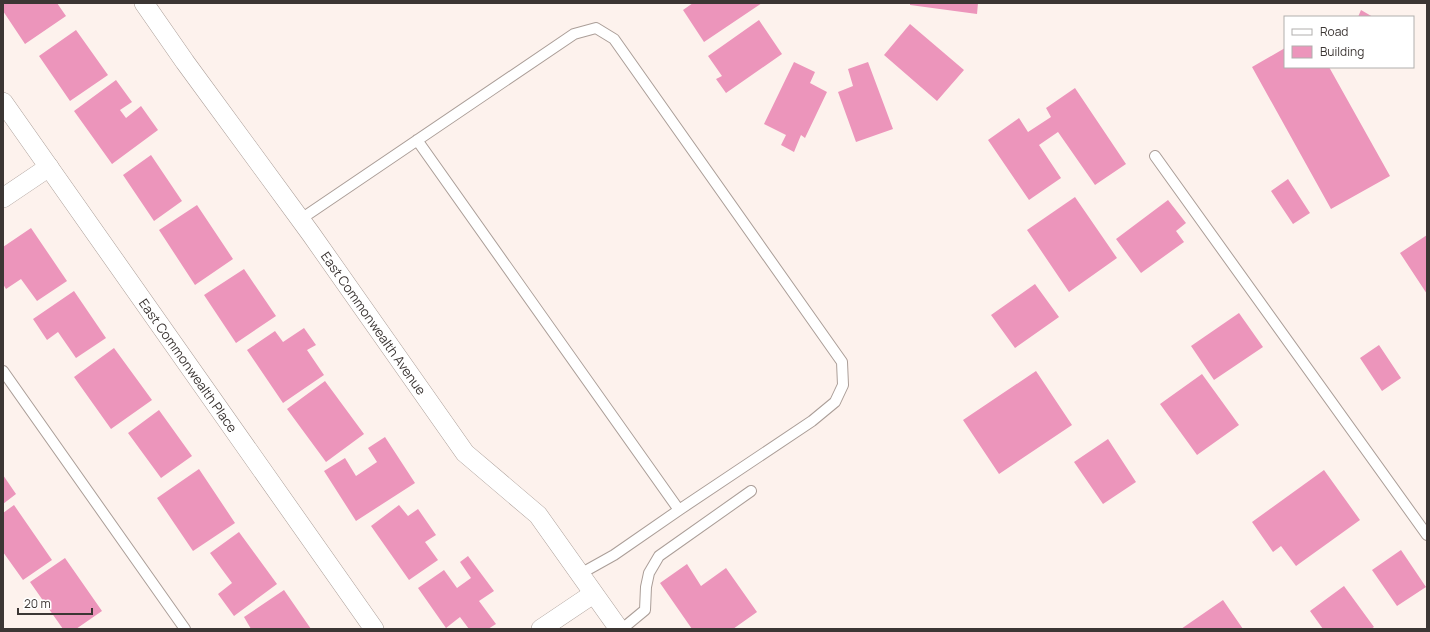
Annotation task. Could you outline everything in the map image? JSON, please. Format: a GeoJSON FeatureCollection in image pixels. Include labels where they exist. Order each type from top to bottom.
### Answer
{"type":"FeatureCollection","features":[{"type":"Feature","properties":{"kind":"street","name":"East Commonwealth Avenue"},"geometry":{"type":"LineString","coordinates":[[144,3],[185,62],[300,219],[465,453],[538,515],[619,629]]}},
{"type":"Feature","properties":{"kind":"street","name":"East Commonwealth Place"},"geometry":{"type":"LineString","coordinates":[[3,102],[374,629]]}},
{"type":"Feature","properties":{"kind":"street"},"geometry":{"type":"LineString","coordinates":[[3,198],[49,167]]}},
{"type":"Feature","properties":{"kind":"street"},"geometry":{"type":"LineString","coordinates":[[541,629],[593,594]]}},
{"type":"Feature","properties":{"kind":"lane"},"geometry":{"type":"LineString","coordinates":[[300,219],[574,34],[596,28],[614,39],[842,362],[843,386],[834,402],[812,421],[679,510],[614,556],[580,574]]}},
{"type":"Feature","properties":{"kind":"lane"},"geometry":{"type":"LineString","coordinates":[[417,140],[679,510]]}},
{"type":"Feature","properties":{"kind":"lane"},"geometry":{"type":"LineString","coordinates":[[1156,156],[1427,535]]}},
{"type":"Feature","properties":{"kind":"lane"},"geometry":{"type":"LineString","coordinates":[[3,371],[185,629]]}},
{"type":"Feature","properties":{"kind":"lane"},"geometry":{"type":"LineString","coordinates":[[622,629],[645,610],[646,587],[649,573],[659,556],[751,491]]}},
{"type":"Feature","properties":{"kind":"building"},"geometry":{"type":"Polygon","coordinates":[[[3,3],[57,3],[66,16],[25,44],[3,11],[3,3]]]}},
{"type":"Feature","properties":{"kind":"building"},"geometry":{"type":"Polygon","coordinates":[[[693,3],[762,3],[704,42],[683,10],[693,3]]]}},
{"type":"Feature","properties":{"kind":"building"},"geometry":{"type":"Polygon","coordinates":[[[910,3],[978,3],[977,14],[910,5],[910,3]]]}},
{"type":"Feature","properties":{"kind":"building"},"geometry":{"type":"Polygon","coordinates":[[[1361,10],[1371,16],[1358,16],[1361,10]]]}},
{"type":"Feature","properties":{"kind":"building"},"geometry":{"type":"Polygon","coordinates":[[[759,20],[782,54],[726,93],[716,79],[722,76],[708,56],[759,20]]]}},
{"type":"Feature","properties":{"kind":"building"},"geometry":{"type":"Polygon","coordinates":[[[910,24],[964,70],[937,101],[884,55],[910,24]]]}},
{"type":"Feature","properties":{"kind":"building"},"geometry":{"type":"Polygon","coordinates":[[[76,30],[108,75],[70,101],[39,56],[76,30]]]}},
{"type":"Feature","properties":{"kind":"building"},"geometry":{"type":"Polygon","coordinates":[[[1284,49],[1284,68],[1330,68],[1390,176],[1331,209],[1252,67],[1284,49]]]}},
{"type":"Feature","properties":{"kind":"building"},"geometry":{"type":"Polygon","coordinates":[[[794,62],[815,72],[810,83],[827,92],[805,138],[801,135],[794,152],[781,145],[786,135],[764,124],[794,62]]]}},
{"type":"Feature","properties":{"kind":"building"},"geometry":{"type":"Polygon","coordinates":[[[868,62],[893,129],[856,142],[838,92],[853,86],[848,69],[868,62]]]}},
{"type":"Feature","properties":{"kind":"building"},"geometry":{"type":"Polygon","coordinates":[[[116,80],[132,102],[120,110],[126,118],[141,106],[158,130],[112,164],[74,111],[116,80]]]}},
{"type":"Feature","properties":{"kind":"building"},"geometry":{"type":"Polygon","coordinates":[[[1075,88],[1126,164],[1095,185],[1058,132],[1039,145],[1061,178],[1029,200],[988,140],[1019,118],[1028,132],[1051,117],[1046,108],[1075,88]]]}},
{"type":"Feature","properties":{"kind":"building"},"geometry":{"type":"Polygon","coordinates":[[[151,155],[182,201],[154,221],[123,175],[151,155]]]}},
{"type":"Feature","properties":{"kind":"building"},"geometry":{"type":"Polygon","coordinates":[[[1288,179],[1310,213],[1293,224],[1271,191],[1288,179]]]}},
{"type":"Feature","properties":{"kind":"building"},"geometry":{"type":"Polygon","coordinates":[[[1075,197],[1117,258],[1069,292],[1027,230],[1075,197]]]}},
{"type":"Feature","properties":{"kind":"building"},"geometry":{"type":"Polygon","coordinates":[[[1168,200],[1186,223],[1176,231],[1184,242],[1141,273],[1116,239],[1168,200]]]}},
{"type":"Feature","properties":{"kind":"building"},"geometry":{"type":"Polygon","coordinates":[[[197,205],[233,259],[195,285],[159,230],[197,205]]]}},
{"type":"Feature","properties":{"kind":"building"},"geometry":{"type":"Polygon","coordinates":[[[31,228],[67,281],[37,301],[21,279],[6,289],[3,284],[3,247],[31,228]]]}},
{"type":"Feature","properties":{"kind":"building"},"geometry":{"type":"Polygon","coordinates":[[[1427,235],[1427,294],[1400,253],[1427,235]]]}},
{"type":"Feature","properties":{"kind":"building"},"geometry":{"type":"Polygon","coordinates":[[[244,269],[276,316],[236,343],[204,295],[244,269]]]}},
{"type":"Feature","properties":{"kind":"building"},"geometry":{"type":"Polygon","coordinates":[[[1035,284],[1059,317],[1015,348],[991,315],[1035,284]]]}},
{"type":"Feature","properties":{"kind":"building"},"geometry":{"type":"Polygon","coordinates":[[[74,291],[106,338],[76,358],[58,332],[47,340],[33,319],[74,291]]]}},
{"type":"Feature","properties":{"kind":"building"},"geometry":{"type":"Polygon","coordinates":[[[1239,313],[1263,347],[1214,380],[1191,346],[1239,313]]]}},
{"type":"Feature","properties":{"kind":"building"},"geometry":{"type":"Polygon","coordinates":[[[304,328],[316,345],[307,350],[324,375],[283,403],[247,350],[275,331],[283,342],[304,328]]]}},
{"type":"Feature","properties":{"kind":"building"},"geometry":{"type":"Polygon","coordinates":[[[1379,345],[1401,378],[1382,391],[1360,358],[1379,345]]]}},
{"type":"Feature","properties":{"kind":"building"},"geometry":{"type":"Polygon","coordinates":[[[114,348],[152,400],[111,429],[74,377],[114,348]]]}},
{"type":"Feature","properties":{"kind":"building"},"geometry":{"type":"Polygon","coordinates":[[[1036,371],[1072,425],[999,474],[963,420],[1036,371]]]}},
{"type":"Feature","properties":{"kind":"building"},"geometry":{"type":"Polygon","coordinates":[[[1202,374],[1239,425],[1197,455],[1160,404],[1202,374]]]}},
{"type":"Feature","properties":{"kind":"building"},"geometry":{"type":"Polygon","coordinates":[[[325,381],[364,434],[326,462],[287,409],[325,381]]]}},
{"type":"Feature","properties":{"kind":"building"},"geometry":{"type":"Polygon","coordinates":[[[159,410],[192,456],[161,478],[128,433],[159,410]]]}},
{"type":"Feature","properties":{"kind":"building"},"geometry":{"type":"Polygon","coordinates":[[[385,437],[415,483],[356,521],[324,471],[345,458],[356,476],[377,462],[368,448],[385,437]]]}},
{"type":"Feature","properties":{"kind":"building"},"geometry":{"type":"Polygon","coordinates":[[[1108,439],[1136,482],[1103,504],[1074,462],[1108,439]]]}},
{"type":"Feature","properties":{"kind":"building"},"geometry":{"type":"Polygon","coordinates":[[[199,469],[235,523],[193,551],[157,498],[199,469]]]}},
{"type":"Feature","properties":{"kind":"building"},"geometry":{"type":"Polygon","coordinates":[[[1324,470],[1360,520],[1296,566],[1281,546],[1273,552],[1252,522],[1324,470]]]}},
{"type":"Feature","properties":{"kind":"building"},"geometry":{"type":"Polygon","coordinates":[[[3,475],[16,494],[3,504],[3,475]]]}},
{"type":"Feature","properties":{"kind":"building"},"geometry":{"type":"Polygon","coordinates":[[[14,505],[52,560],[23,580],[3,552],[3,513],[14,505]]]}},
{"type":"Feature","properties":{"kind":"building"},"geometry":{"type":"Polygon","coordinates":[[[399,505],[408,516],[418,509],[436,535],[425,542],[438,560],[409,580],[371,526],[399,505]]]}},
{"type":"Feature","properties":{"kind":"building"},"geometry":{"type":"Polygon","coordinates":[[[239,532],[277,584],[234,616],[218,594],[232,583],[210,553],[239,532]]]}},
{"type":"Feature","properties":{"kind":"building"},"geometry":{"type":"Polygon","coordinates":[[[1401,550],[1426,587],[1397,606],[1372,570],[1401,550]]]}},
{"type":"Feature","properties":{"kind":"building"},"geometry":{"type":"Polygon","coordinates":[[[468,556],[494,591],[479,601],[496,624],[488,629],[469,629],[460,617],[446,628],[418,588],[444,570],[457,588],[471,578],[460,562],[468,556]]]}},
{"type":"Feature","properties":{"kind":"building"},"geometry":{"type":"Polygon","coordinates":[[[65,558],[102,611],[76,629],[63,629],[30,582],[65,558]]]}},
{"type":"Feature","properties":{"kind":"building"},"geometry":{"type":"Polygon","coordinates":[[[687,564],[701,586],[726,568],[757,612],[733,629],[692,629],[660,583],[687,564]]]}},
{"type":"Feature","properties":{"kind":"building"},"geometry":{"type":"Polygon","coordinates":[[[1344,586],[1374,627],[1371,629],[1323,629],[1310,611],[1344,586]]]}},
{"type":"Feature","properties":{"kind":"building"},"geometry":{"type":"Polygon","coordinates":[[[284,590],[311,629],[251,629],[244,617],[284,590]]]}},
{"type":"Feature","properties":{"kind":"building"},"geometry":{"type":"Polygon","coordinates":[[[1223,600],[1243,629],[1181,629],[1223,600]]]}}]}
